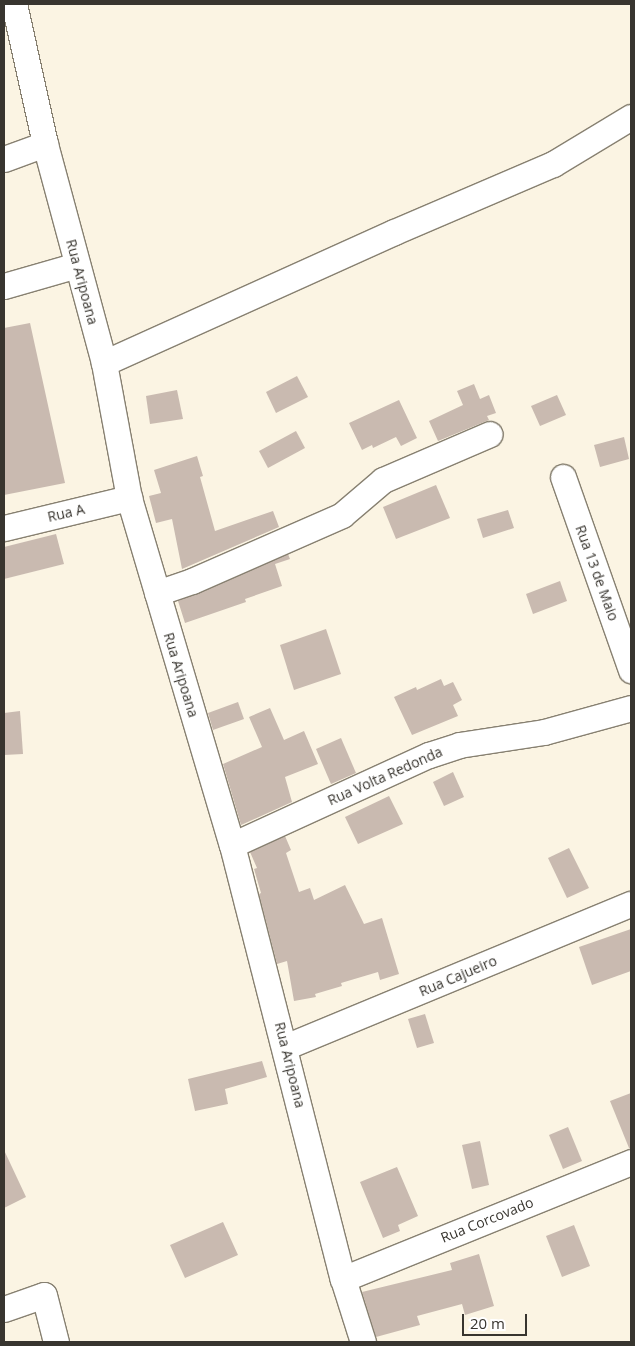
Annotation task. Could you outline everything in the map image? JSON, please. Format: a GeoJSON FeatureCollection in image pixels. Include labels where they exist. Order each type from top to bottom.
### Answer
{"type":"FeatureCollection","features":[{"type":"Feature","properties":{"kind":"street","name":"Rua Aripoana"},"geometry":{"type":"LineString","coordinates":[[14,4],[46,144],[104,364],[129,498],[232,844],[343,1279],[363,1342]]}},
{"type":"Feature","properties":{"kind":"street"},"geometry":{"type":"LineString","coordinates":[[104,364],[394,232],[554,164],[631,117]]}},
{"type":"Feature","properties":{"kind":"street"},"geometry":{"type":"LineString","coordinates":[[4,159],[46,144]]}},
{"type":"Feature","properties":{"kind":"street"},"geometry":{"type":"LineString","coordinates":[[4,286],[77,265]]}},
{"type":"Feature","properties":{"kind":"street"},"geometry":{"type":"LineString","coordinates":[[157,593],[192,581],[342,514],[383,480],[490,434]]}},
{"type":"Feature","properties":{"kind":"street","name":"Rua 13 de Maio"},"geometry":{"type":"LineString","coordinates":[[562,477],[631,670]]}},
{"type":"Feature","properties":{"kind":"street","name":"Rua A"},"geometry":{"type":"LineString","coordinates":[[4,528],[129,498]]}},
{"type":"Feature","properties":{"kind":"street","name":"Rua Volta Redonda"},"geometry":{"type":"LineString","coordinates":[[232,844],[429,755],[459,745],[544,732],[631,708]]}},
{"type":"Feature","properties":{"kind":"street","name":"Rua Cajueiro"},"geometry":{"type":"LineString","coordinates":[[285,1047],[631,904]]}},
{"type":"Feature","properties":{"kind":"street","name":"Rua Corcovado"},"geometry":{"type":"LineString","coordinates":[[343,1279],[631,1162]]}},
{"type":"Feature","properties":{"kind":"street"},"geometry":{"type":"LineString","coordinates":[[4,1309],[44,1295],[56,1342]]}},
{"type":"Feature","properties":{"kind":"building"},"geometry":{"type":"Polygon","coordinates":[[[30,323],[65,483],[4,495],[4,328],[30,323]]]}},
{"type":"Feature","properties":{"kind":"building"},"geometry":{"type":"Polygon","coordinates":[[[297,376],[308,397],[276,413],[266,392],[297,376]]]}},
{"type":"Feature","properties":{"kind":"building"},"geometry":{"type":"Polygon","coordinates":[[[474,384],[480,399],[489,395],[496,413],[487,416],[489,420],[438,441],[429,421],[463,405],[457,391],[474,384]]]}},
{"type":"Feature","properties":{"kind":"building"},"geometry":{"type":"Polygon","coordinates":[[[177,390],[183,419],[150,424],[146,396],[177,390]]]}},
{"type":"Feature","properties":{"kind":"building"},"geometry":{"type":"Polygon","coordinates":[[[557,395],[566,415],[540,426],[531,406],[557,395]]]}},
{"type":"Feature","properties":{"kind":"building"},"geometry":{"type":"Polygon","coordinates":[[[399,400],[417,438],[401,446],[396,437],[373,448],[372,445],[362,450],[349,423],[399,400]]]}},
{"type":"Feature","properties":{"kind":"building"},"geometry":{"type":"Polygon","coordinates":[[[296,431],[305,448],[268,468],[259,451],[296,431]]]}},
{"type":"Feature","properties":{"kind":"building"},"geometry":{"type":"Polygon","coordinates":[[[624,437],[629,459],[600,467],[594,445],[624,437]]]}},
{"type":"Feature","properties":{"kind":"building"},"geometry":{"type":"Polygon","coordinates":[[[197,456],[203,476],[200,477],[215,531],[273,511],[279,527],[182,569],[172,519],[156,523],[149,496],[161,493],[154,470],[197,456]]]}},
{"type":"Feature","properties":{"kind":"building"},"geometry":{"type":"Polygon","coordinates":[[[436,485],[450,518],[396,539],[383,507],[436,485]]]}},
{"type":"Feature","properties":{"kind":"building"},"geometry":{"type":"Polygon","coordinates":[[[508,510],[514,528],[483,538],[477,519],[508,510]]]}},
{"type":"Feature","properties":{"kind":"building"},"geometry":{"type":"Polygon","coordinates":[[[56,534],[64,564],[4,579],[4,547],[56,534]]]}},
{"type":"Feature","properties":{"kind":"building"},"geometry":{"type":"Polygon","coordinates":[[[288,554],[290,559],[275,564],[282,586],[245,599],[246,602],[185,623],[178,601],[288,554]]]}},
{"type":"Feature","properties":{"kind":"building"},"geometry":{"type":"Polygon","coordinates":[[[560,581],[567,601],[533,614],[526,594],[560,581]]]}},
{"type":"Feature","properties":{"kind":"building"},"geometry":{"type":"Polygon","coordinates":[[[326,629],[341,674],[294,690],[280,645],[326,629]]]}},
{"type":"Feature","properties":{"kind":"building"},"geometry":{"type":"Polygon","coordinates":[[[441,679],[444,686],[453,682],[462,700],[453,705],[458,716],[412,735],[394,697],[416,687],[417,690],[441,679]]]}},
{"type":"Feature","properties":{"kind":"building"},"geometry":{"type":"Polygon","coordinates":[[[238,702],[244,719],[213,730],[208,713],[238,702]]]}},
{"type":"Feature","properties":{"kind":"building"},"geometry":{"type":"Polygon","coordinates":[[[270,708],[284,740],[304,731],[318,764],[285,777],[292,802],[241,825],[223,764],[262,747],[249,717],[270,708]]]}},
{"type":"Feature","properties":{"kind":"building"},"geometry":{"type":"Polygon","coordinates":[[[20,711],[23,754],[4,755],[4,713],[20,711]]]}},
{"type":"Feature","properties":{"kind":"building"},"geometry":{"type":"Polygon","coordinates":[[[341,738],[356,773],[331,784],[316,749],[341,738]]]}},
{"type":"Feature","properties":{"kind":"building"},"geometry":{"type":"Polygon","coordinates":[[[453,772],[464,797],[444,806],[433,782],[453,772]]]}},
{"type":"Feature","properties":{"kind":"building"},"geometry":{"type":"Polygon","coordinates":[[[389,796],[403,824],[358,844],[345,817],[389,796]]]}},
{"type":"Feature","properties":{"kind":"building"},"geometry":{"type":"Polygon","coordinates":[[[285,836],[291,850],[286,853],[299,892],[310,888],[314,900],[345,885],[364,924],[382,918],[399,974],[380,980],[378,972],[341,983],[342,986],[315,994],[316,997],[294,1001],[287,961],[277,964],[259,894],[261,893],[254,869],[257,868],[250,852],[285,836]]]}},
{"type":"Feature","properties":{"kind":"building"},"geometry":{"type":"Polygon","coordinates":[[[569,848],[589,888],[567,898],[548,858],[569,848]]]}},
{"type":"Feature","properties":{"kind":"building"},"geometry":{"type":"Polygon","coordinates":[[[631,929],[631,971],[592,985],[579,947],[631,929]]]}},
{"type":"Feature","properties":{"kind":"building"},"geometry":{"type":"Polygon","coordinates":[[[425,1014],[434,1043],[417,1048],[408,1019],[425,1014]]]}},
{"type":"Feature","properties":{"kind":"building"},"geometry":{"type":"Polygon","coordinates":[[[262,1061],[267,1077],[225,1089],[228,1104],[195,1111],[188,1079],[262,1061]]]}},
{"type":"Feature","properties":{"kind":"building"},"geometry":{"type":"Polygon","coordinates":[[[631,1093],[631,1148],[629,1148],[610,1101],[631,1093]]]}},
{"type":"Feature","properties":{"kind":"building"},"geometry":{"type":"Polygon","coordinates":[[[568,1127],[582,1161],[563,1169],[549,1135],[568,1127]]]}},
{"type":"Feature","properties":{"kind":"building"},"geometry":{"type":"Polygon","coordinates":[[[480,1141],[489,1185],[472,1189],[462,1145],[480,1141]]]}},
{"type":"Feature","properties":{"kind":"building"},"geometry":{"type":"Polygon","coordinates":[[[4,1150],[26,1197],[4,1208],[4,1150]]]}},
{"type":"Feature","properties":{"kind":"building"},"geometry":{"type":"Polygon","coordinates":[[[397,1167],[418,1216],[398,1225],[400,1231],[383,1238],[360,1182],[397,1167]]]}},
{"type":"Feature","properties":{"kind":"building"},"geometry":{"type":"Polygon","coordinates":[[[223,1222],[238,1255],[185,1278],[170,1245],[223,1222]]]}},
{"type":"Feature","properties":{"kind":"building"},"geometry":{"type":"Polygon","coordinates":[[[574,1225],[590,1266],[562,1277],[546,1236],[574,1225]]]}},
{"type":"Feature","properties":{"kind":"building"},"geometry":{"type":"Polygon","coordinates":[[[479,1254],[494,1306],[465,1315],[462,1304],[417,1316],[420,1325],[376,1337],[362,1292],[452,1270],[450,1263],[479,1254]]]}}]}
